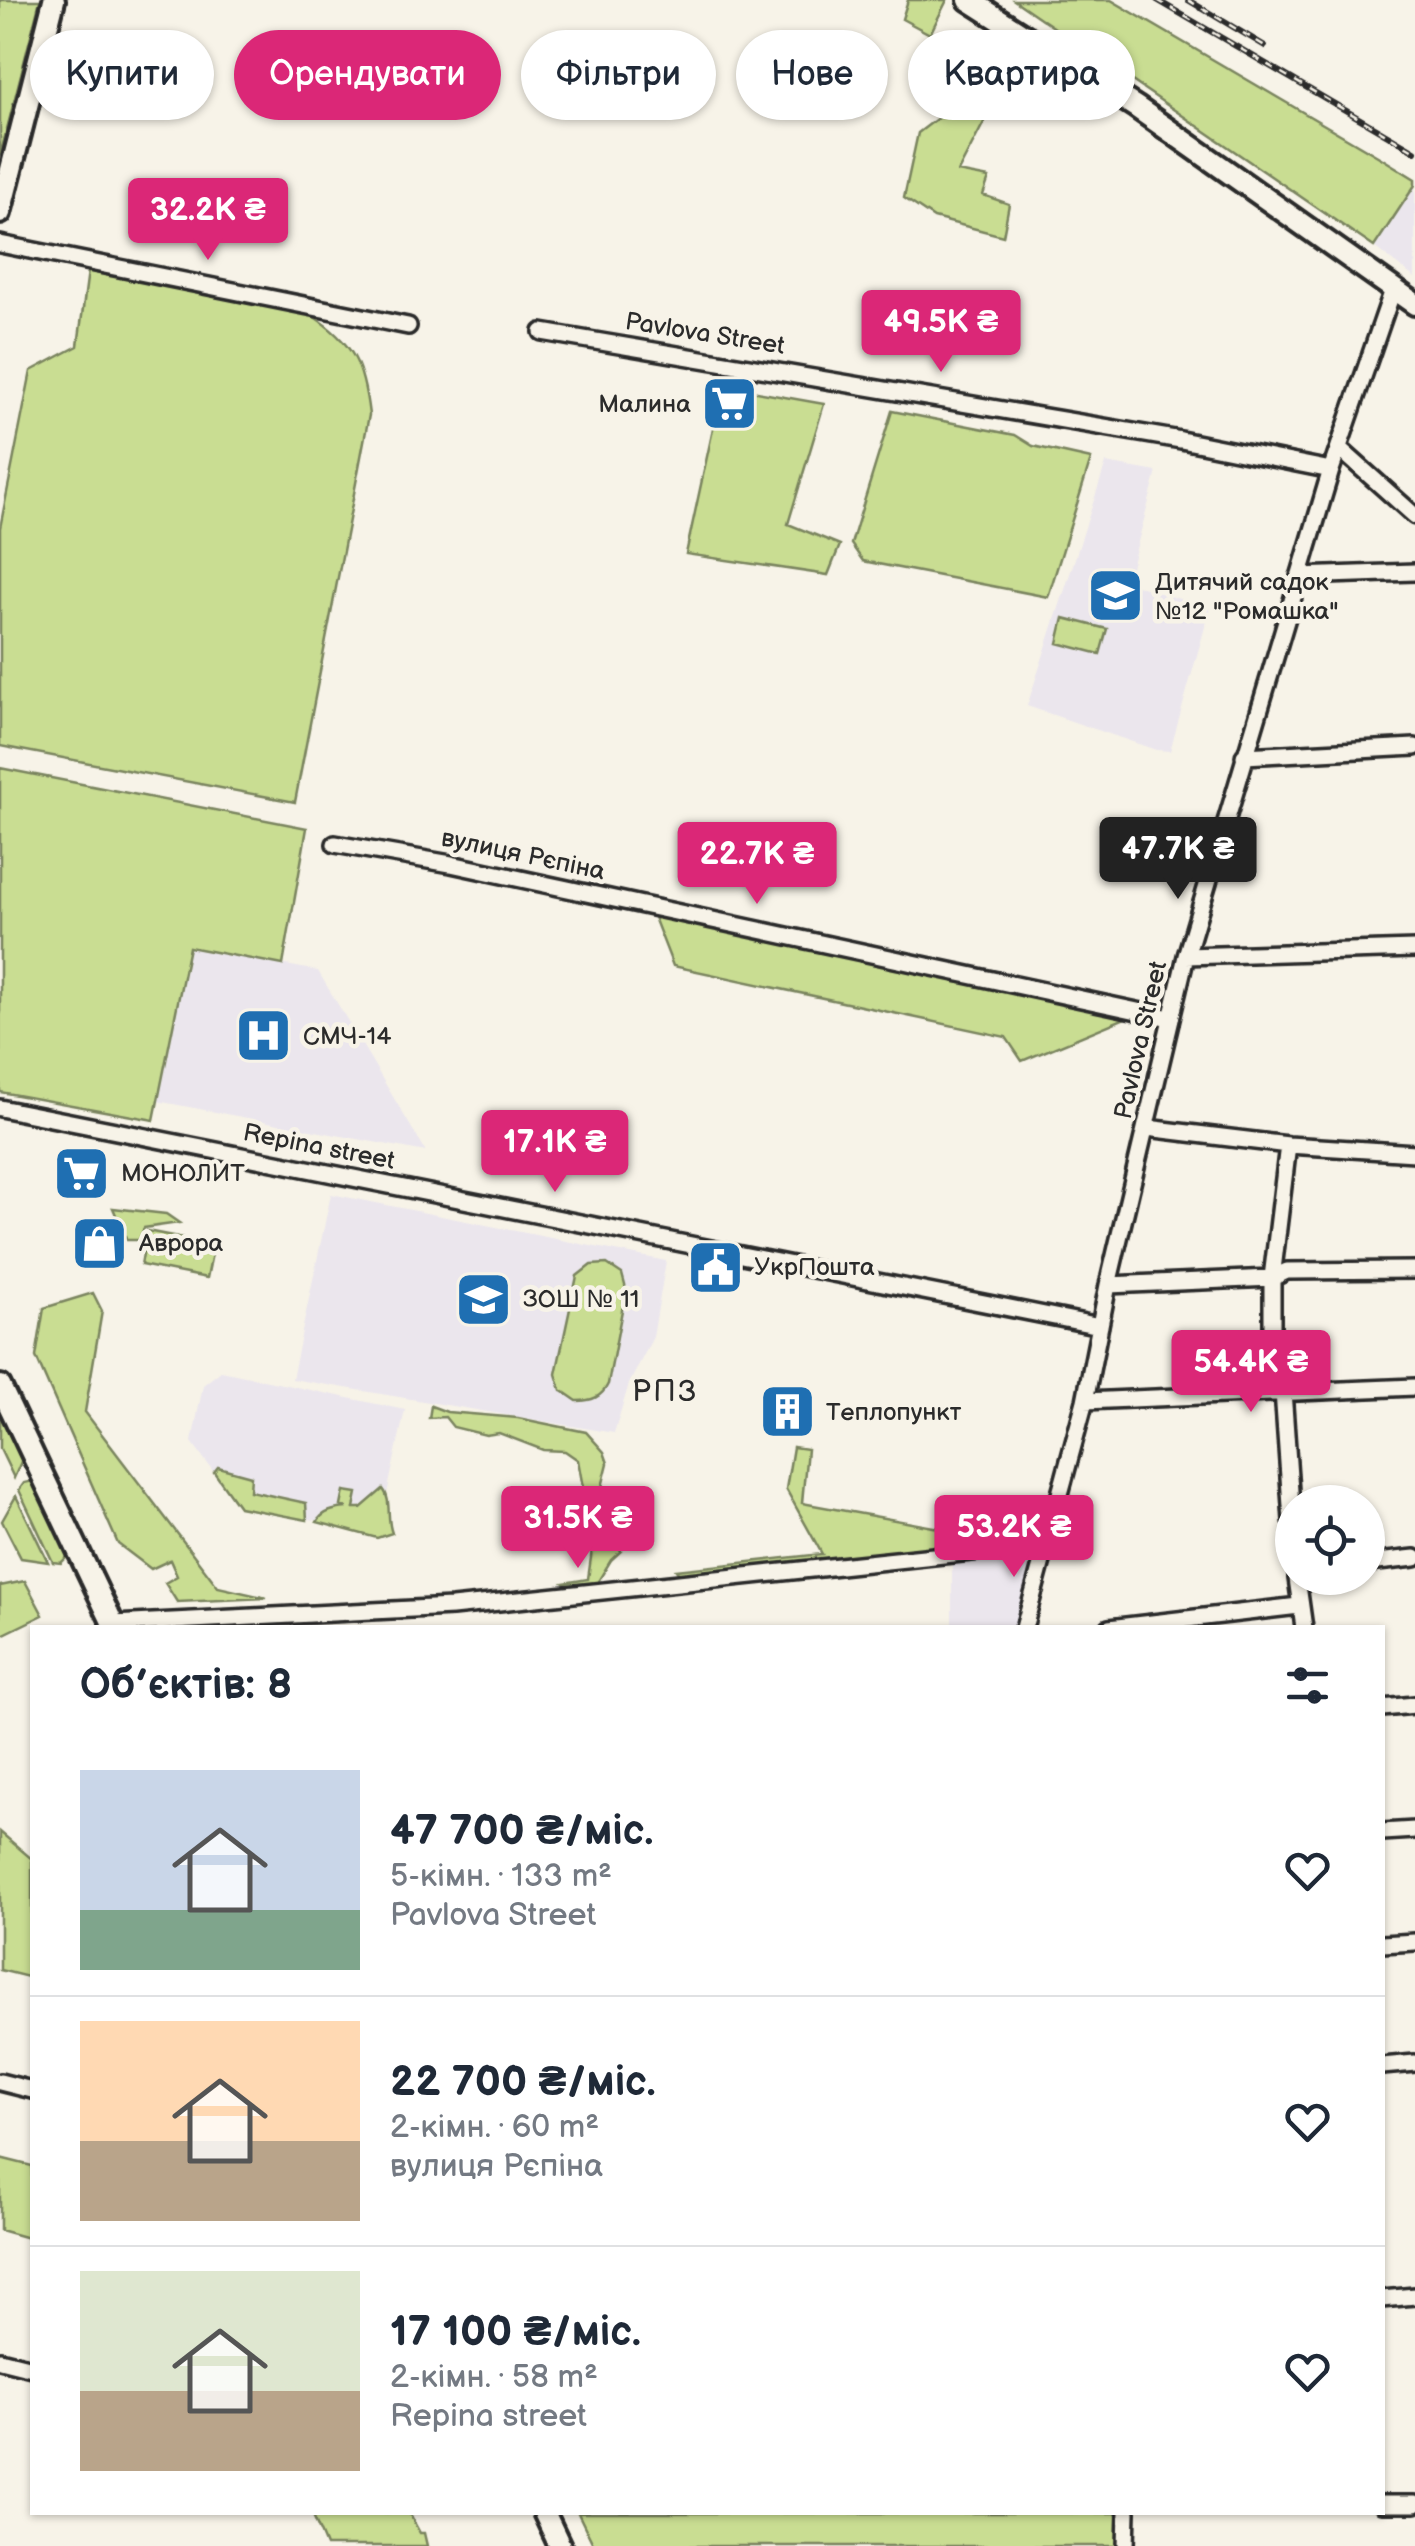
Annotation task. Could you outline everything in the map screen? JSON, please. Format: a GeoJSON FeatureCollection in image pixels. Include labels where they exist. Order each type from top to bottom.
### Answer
{"type":"FeatureCollection","features":[{"type":"Feature","properties":{"kind":"main road"},"geometry":{"type":"LineString","coordinates":[[0,213],[54,0]]}},
{"type":"Feature","properties":{"kind":"main road"},"geometry":{"type":"LineString","coordinates":[[969,0],[1136,106],[1415,304]]}},
{"type":"Feature","properties":{"kind":"main road"},"geometry":{"type":"LineString","coordinates":[[0,1386],[114,1625]]}},
{"type":"Feature","properties":{"kind":"main road"},"geometry":{"type":"LineString","coordinates":[[545,2515],[560,2546]]}},
{"type":"Feature","properties":{"kind":"street"},"geometry":{"type":"LineString","coordinates":[[0,244],[408,326]]}},
{"type":"Feature","properties":{"kind":"street","name":"Pavlova Street"},"geometry":{"type":"LineString","coordinates":[[1025,1625],[1086,1401],[1108,1285],[1186,956],[1332,470],[1394,287]]}},
{"type":"Feature","properties":{"kind":"street","name":"Pavlova Street"},"geometry":{"type":"LineString","coordinates":[[542,332],[902,391],[1332,470]]}},
{"type":"Feature","properties":{"kind":"street"},"geometry":{"type":"LineString","coordinates":[[1340,448],[1415,516]]}},
{"type":"Feature","properties":{"kind":"street"},"geometry":{"type":"LineString","coordinates":[[1300,576],[1415,572]]}},
{"type":"Feature","properties":{"kind":"street"},"geometry":{"type":"LineString","coordinates":[[1244,756],[1415,748]]}},
{"type":"Feature","properties":{"kind":"street","name":"вулиця Рєпіна"},"geometry":{"type":"LineString","coordinates":[[335,844],[451,864],[1170,1018]]}},
{"type":"Feature","properties":{"kind":"street"},"geometry":{"type":"LineString","coordinates":[[1186,956],[1415,949]]}},
{"type":"Feature","properties":{"kind":"street","name":"Repina street"},"geometry":{"type":"LineString","coordinates":[[0,1108],[1100,1326]]}},
{"type":"Feature","properties":{"kind":"street"},"geometry":{"type":"LineString","coordinates":[[1147,1128],[1288,1145],[1415,1153]]}},
{"type":"Feature","properties":{"kind":"street"},"geometry":{"type":"LineString","coordinates":[[1288,1145],[1272,1278],[1272,1374],[1283,1390],[1290,1485]]}},
{"type":"Feature","properties":{"kind":"street"},"geometry":{"type":"LineString","coordinates":[[1108,1285],[1272,1278],[1287,1271],[1415,1270]]}},
{"type":"Feature","properties":{"kind":"street"},"geometry":{"type":"LineString","coordinates":[[1086,1401],[1415,1387]]}},
{"type":"Feature","properties":{"kind":"street"},"geometry":{"type":"LineString","coordinates":[[132,1625],[452,1607],[1047,1544]]}},
{"type":"Feature","properties":{"kind":"street"},"geometry":{"type":"LineString","coordinates":[[1385,1562],[1415,1558]]}},
{"type":"Feature","properties":{"kind":"street"},"geometry":{"type":"LineString","coordinates":[[1298,1595],[1303,1625]]}},
{"type":"Feature","properties":{"kind":"street"},"geometry":{"type":"LineString","coordinates":[[1135,1625],[1299,1606]]}},
{"type":"Feature","properties":{"kind":"street"},"geometry":{"type":"LineString","coordinates":[[1385,1708],[1415,1705]]}},
{"type":"Feature","properties":{"kind":"street"},"geometry":{"type":"LineString","coordinates":[[1385,1832],[1415,1830]]}},
{"type":"Feature","properties":{"kind":"street"},"geometry":{"type":"LineString","coordinates":[[1385,1944],[1415,1942]]}},
{"type":"Feature","properties":{"kind":"street"},"geometry":{"type":"LineString","coordinates":[[1385,2066],[1415,2063]]}},
{"type":"Feature","properties":{"kind":"street"},"geometry":{"type":"LineString","coordinates":[[0,2082],[30,2090]]}},
{"type":"Feature","properties":{"kind":"street"},"geometry":{"type":"LineString","coordinates":[[1385,2299],[1415,2296]]}},
{"type":"Feature","properties":{"kind":"street"},"geometry":{"type":"LineString","coordinates":[[0,2360],[30,2368]]}},
{"type":"Feature","properties":{"kind":"street"},"geometry":{"type":"LineString","coordinates":[[1385,2504],[1415,2504]]}},
{"type":"Feature","properties":{"kind":"street"},"geometry":{"type":"LineString","coordinates":[[1126,2546],[1127,2515]]}},
{"type":"Feature","properties":{"kind":"shaded area"},"geometry":{"type":"Polygon","coordinates":[[[1415,185],[1415,278],[1374,247],[1415,185]]]}},
{"type":"Feature","properties":{"kind":"shaded area","name":"Дитячий садок №12 \"Ромашка\""},"geometry":{"type":"Polygon","coordinates":[[[1106,463],[1157,472],[1127,582],[1210,609],[1170,751],[1156,750],[1027,706],[1106,463]]]}},
{"type":"Feature","properties":{"kind":"shaded area","name":"СМЧ-14"},"geometry":{"type":"Polygon","coordinates":[[[189,947],[318,971],[426,1152],[157,1101],[189,947]]]}},
{"type":"Feature","properties":{"kind":"shaded area","name":"ЗОШ № 11"},"geometry":{"type":"Polygon","coordinates":[[[331,1194],[666,1261],[653,1337],[629,1384],[614,1433],[292,1379],[331,1194]]]}},
{"type":"Feature","properties":{"kind":"shaded area"},"geometry":{"type":"Polygon","coordinates":[[[221,1371],[405,1410],[379,1531],[239,1507],[192,1442],[203,1385],[221,1371]]]}},
{"type":"Feature","properties":{"kind":"shaded area"},"geometry":{"type":"Polygon","coordinates":[[[1032,1556],[1023,1610],[1013,1625],[952,1625],[952,1564],[1032,1556]]]}},
{"type":"Feature","properties":{"kind":"green space"},"geometry":{"type":"Polygon","coordinates":[[[0,0],[40,0],[30,30],[0,156],[0,0]]]}},
{"type":"Feature","properties":{"kind":"green space"},"geometry":{"type":"Polygon","coordinates":[[[908,0],[947,0],[932,30],[923,30],[902,19],[908,0]]]}},
{"type":"Feature","properties":{"kind":"green space"},"geometry":{"type":"Polygon","coordinates":[[[1014,0],[1111,0],[1381,158],[1415,179],[1415,185],[1374,247],[1135,83],[1135,30],[1058,30],[1014,0]]]}},
{"type":"Feature","properties":{"kind":"green space"},"geometry":{"type":"Polygon","coordinates":[[[935,120],[985,120],[958,172],[989,178],[983,195],[1009,204],[1003,236],[934,218],[904,198],[918,133],[935,120]]]}},
{"type":"Feature","properties":{"kind":"green space"},"geometry":{"type":"Polygon","coordinates":[[[88,271],[310,314],[337,335],[359,368],[369,415],[295,802],[0,746],[0,528],[31,371],[78,346],[88,271]]]}},
{"type":"Feature","properties":{"kind":"green space"},"geometry":{"type":"Polygon","coordinates":[[[746,390],[824,404],[788,524],[840,545],[828,575],[686,554],[716,415],[733,417],[746,390]]]}},
{"type":"Feature","properties":{"kind":"green space"},"geometry":{"type":"Polygon","coordinates":[[[892,411],[1015,435],[1033,446],[1091,459],[1048,597],[863,561],[851,544],[892,411]]]}},
{"type":"Feature","properties":{"kind":"green space"},"geometry":{"type":"Polygon","coordinates":[[[1064,618],[1107,629],[1100,654],[1058,643],[1064,618]]]}},
{"type":"Feature","properties":{"kind":"green space"},"geometry":{"type":"Polygon","coordinates":[[[0,768],[307,828],[283,965],[189,947],[154,1120],[0,1092],[0,768]]]}},
{"type":"Feature","properties":{"kind":"green space"},"geometry":{"type":"Polygon","coordinates":[[[650,907],[1140,1012],[1022,1061],[1006,1037],[673,966],[650,907]]]}},
{"type":"Feature","properties":{"kind":"green space"},"geometry":{"type":"Polygon","coordinates":[[[113,1208],[166,1214],[179,1223],[144,1228],[139,1240],[127,1240],[113,1208]]]}},
{"type":"Feature","properties":{"kind":"green space"},"geometry":{"type":"Polygon","coordinates":[[[147,1231],[214,1244],[207,1278],[141,1265],[147,1231]]]}},
{"type":"Feature","properties":{"kind":"green space"},"geometry":{"type":"Polygon","coordinates":[[[607,1264],[622,1274],[626,1289],[608,1384],[596,1397],[577,1401],[561,1390],[556,1374],[577,1276],[591,1265],[607,1264]]]}},
{"type":"Feature","properties":{"kind":"green space"},"geometry":{"type":"Polygon","coordinates":[[[93,1293],[102,1311],[85,1412],[218,1587],[267,1598],[177,1602],[165,1583],[177,1576],[170,1560],[151,1569],[118,1544],[36,1357],[44,1308],[93,1293]]]}},
{"type":"Feature","properties":{"kind":"green space"},"geometry":{"type":"Polygon","coordinates":[[[431,1406],[447,1412],[518,1418],[586,1432],[604,1452],[608,1463],[600,1495],[621,1551],[594,1588],[575,1590],[564,1583],[588,1579],[598,1507],[584,1493],[578,1460],[565,1451],[543,1450],[499,1433],[486,1435],[453,1427],[445,1417],[429,1418],[431,1406]]]}},
{"type":"Feature","properties":{"kind":"green space"},"geometry":{"type":"Polygon","coordinates":[[[0,1411],[23,1457],[14,1478],[0,1449],[0,1411]]]}},
{"type":"Feature","properties":{"kind":"green space"},"geometry":{"type":"Polygon","coordinates":[[[793,1447],[807,1449],[802,1503],[939,1528],[941,1522],[1011,1535],[1016,1512],[1037,1520],[1042,1529],[1026,1542],[683,1579],[676,1570],[822,1554],[786,1489],[793,1447]]]}},
{"type":"Feature","properties":{"kind":"green space"},"geometry":{"type":"Polygon","coordinates":[[[218,1467],[251,1476],[250,1491],[306,1503],[307,1520],[239,1507],[214,1472],[218,1467]]]}},
{"type":"Feature","properties":{"kind":"green space"},"geometry":{"type":"Polygon","coordinates":[[[33,1481],[69,1555],[61,1563],[53,1562],[19,1490],[24,1483],[33,1481]]]}},
{"type":"Feature","properties":{"kind":"green space"},"geometry":{"type":"Polygon","coordinates":[[[383,1489],[392,1533],[377,1538],[317,1522],[326,1513],[347,1508],[341,1506],[344,1491],[357,1493],[354,1508],[361,1508],[383,1489]]]}},
{"type":"Feature","properties":{"kind":"green space"},"geometry":{"type":"Polygon","coordinates":[[[16,1496],[48,1562],[21,1558],[2,1521],[16,1496]]]}},
{"type":"Feature","properties":{"kind":"green space"},"geometry":{"type":"Polygon","coordinates":[[[25,1581],[43,1615],[0,1636],[0,1586],[25,1581]]]}},
{"type":"Feature","properties":{"kind":"green space"},"geometry":{"type":"Polygon","coordinates":[[[0,1832],[30,1857],[30,1978],[0,1970],[0,1832]]]}},
{"type":"Feature","properties":{"kind":"green space"},"geometry":{"type":"Polygon","coordinates":[[[0,2158],[30,2166],[30,2238],[0,2230],[0,2158]]]}},
{"type":"Feature","properties":{"kind":"green space"},"geometry":{"type":"Polygon","coordinates":[[[313,2515],[410,2515],[420,2533],[424,2533],[427,2546],[326,2546],[313,2515]]]}},
{"type":"Feature","properties":{"kind":"green space"},"geometry":{"type":"Polygon","coordinates":[[[579,2515],[1119,2515],[1119,2546],[594,2546],[579,2515]]]}},
{"type":"Feature","properties":{"kind":"railway"},"geometry":{"type":"LineString","coordinates":[[1157,0],[1415,151]]}},
{"type":"Feature","properties":{"kind":"railway"},"geometry":{"type":"LineString","coordinates":[[1188,0],[1265,46]]}},
{"type":"Feature","properties":{"kind":"place","name":"Малина"},"geometry":{"type":"Point","coordinates":[730,404]}},
{"type":"Feature","properties":{"kind":"place","name":"Дитячий садок №12 \"Ромашка\""},"geometry":{"type":"Point","coordinates":[1116,596]}},
{"type":"Feature","properties":{"kind":"place","name":"СМЧ-14"},"geometry":{"type":"Point","coordinates":[264,1036]}},
{"type":"Feature","properties":{"kind":"place","name":"МОНОЛИТ"},"geometry":{"type":"Point","coordinates":[82,1173]}},
{"type":"Feature","properties":{"kind":"place","name":"Аврора"},"geometry":{"type":"Point","coordinates":[100,1243]}},
{"type":"Feature","properties":{"kind":"place","name":"УкрПошта"},"geometry":{"type":"Point","coordinates":[715,1267]}},
{"type":"Feature","properties":{"kind":"place","name":"ЗОШ № 11"},"geometry":{"type":"Point","coordinates":[484,1299]}},
{"type":"Feature","properties":{"kind":"place","name":"Теплопункт"},"geometry":{"type":"Point","coordinates":[787,1412]}},
{"type":"Feature","properties":{"kind":"district","name":"РПЗ"},"geometry":{"type":"Point","coordinates":[665,1392]}}]}
